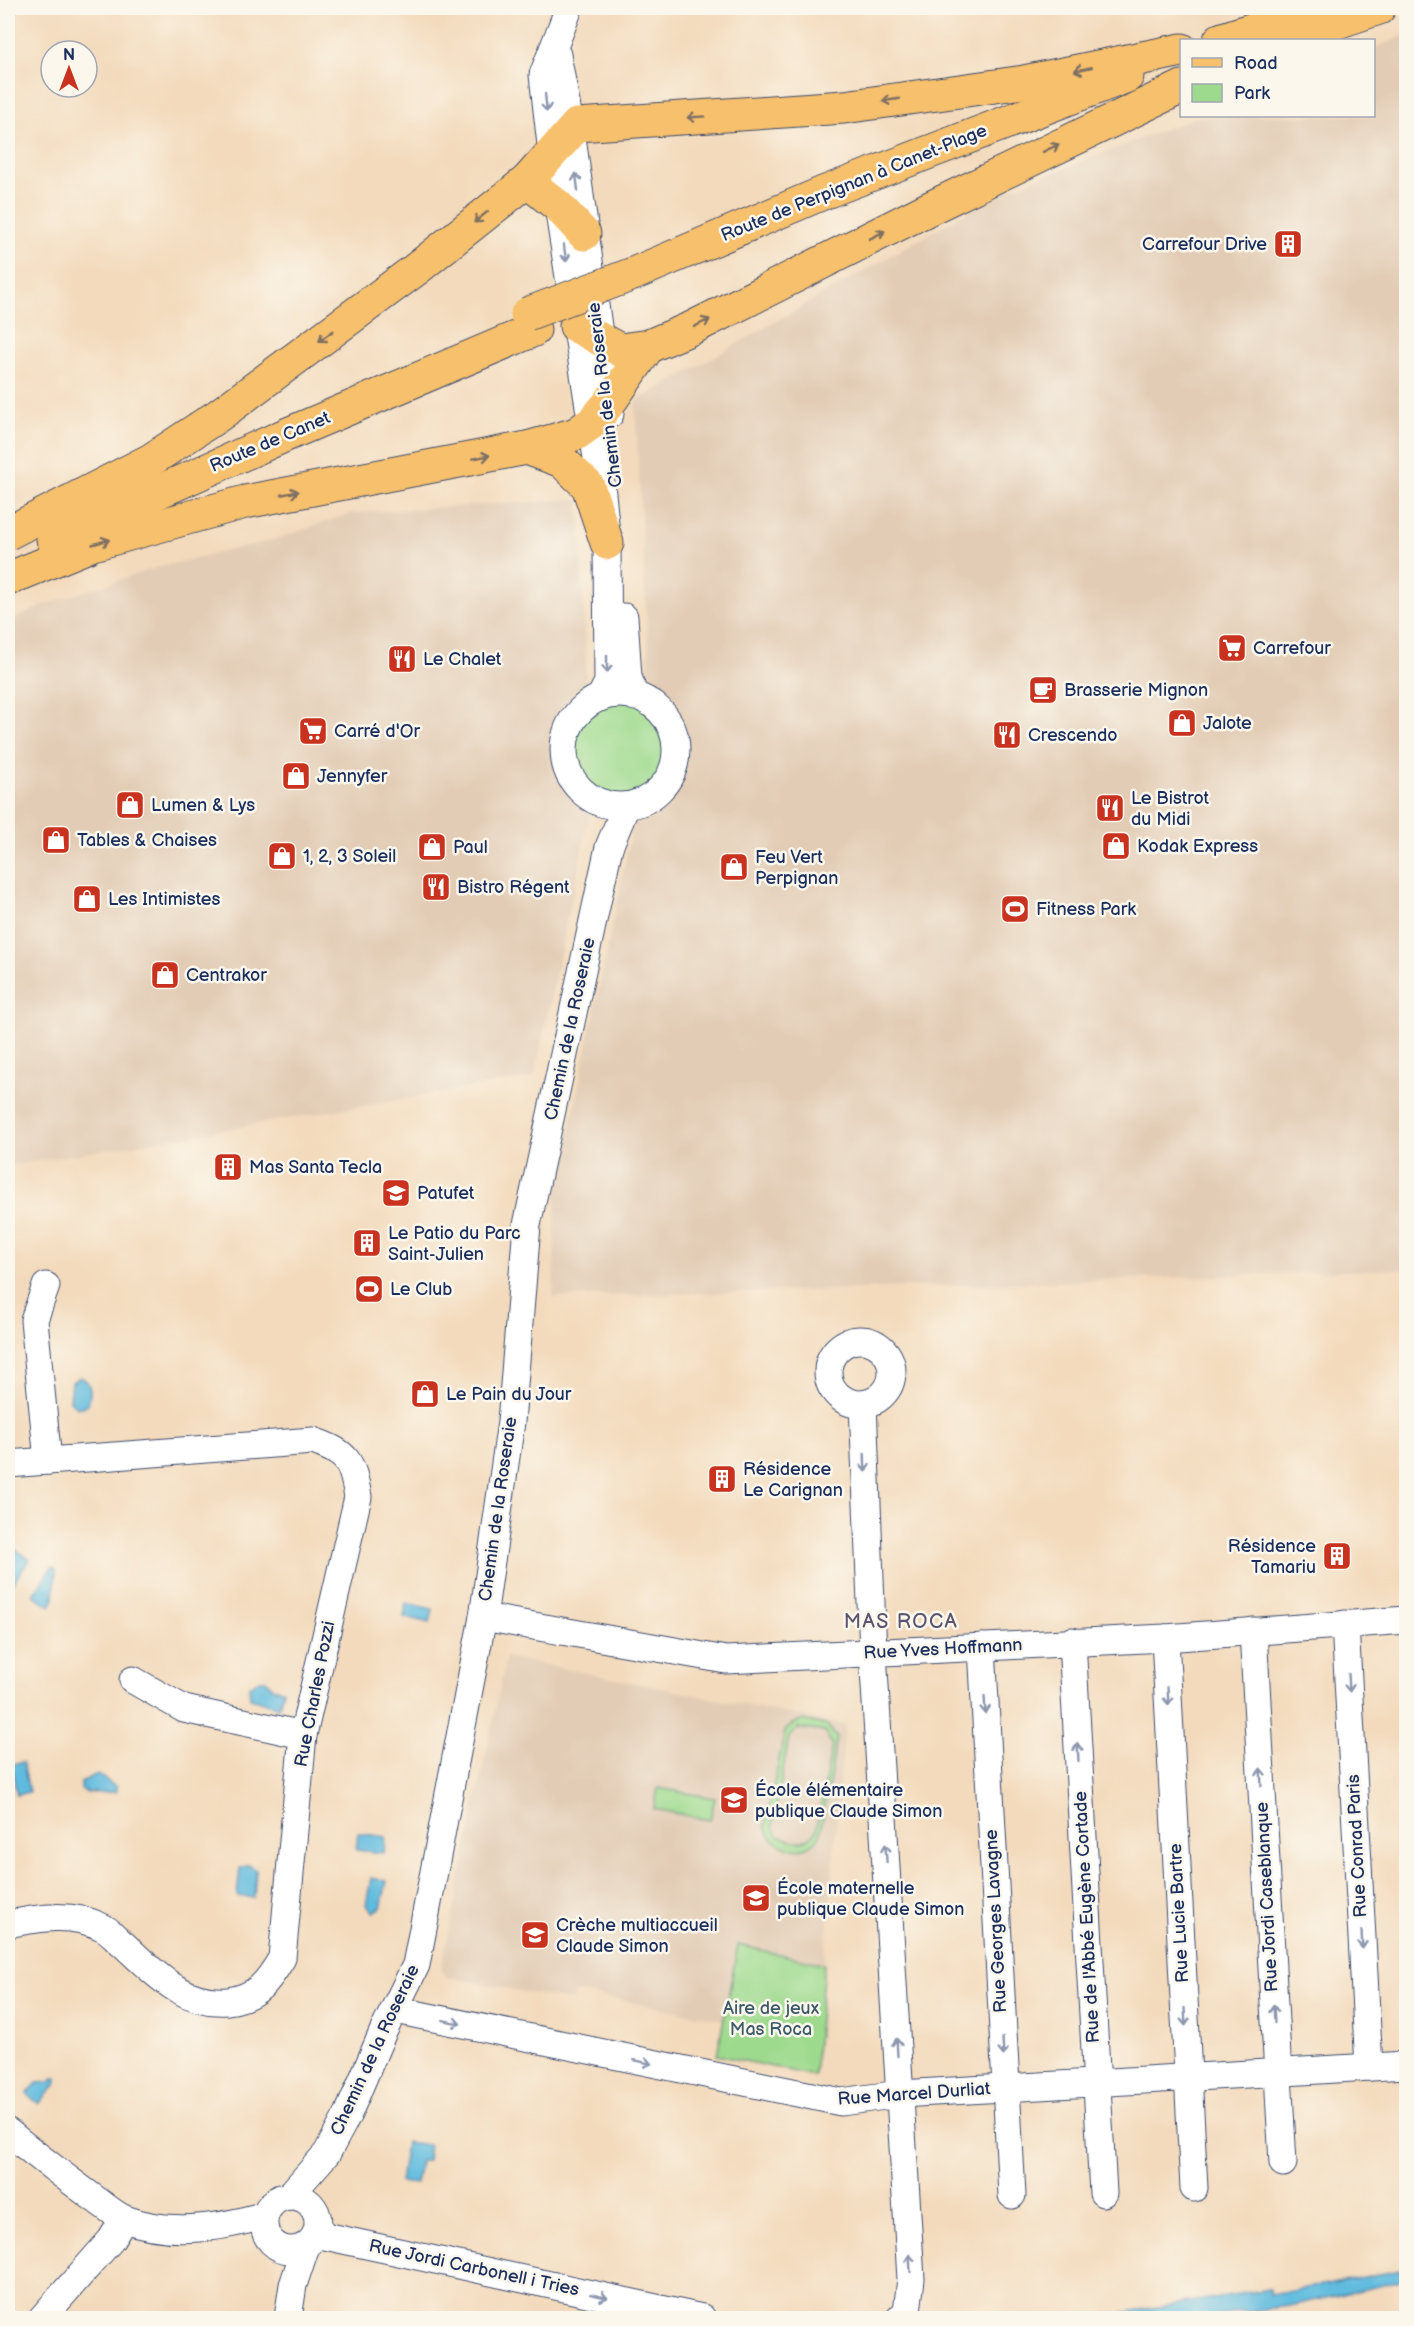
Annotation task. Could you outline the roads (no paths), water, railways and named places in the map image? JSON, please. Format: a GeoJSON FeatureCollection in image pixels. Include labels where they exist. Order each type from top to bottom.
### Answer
{"type":"FeatureCollection","features":[{"type":"Feature","properties":{"kind":"main road"},"geometry":{"type":"LineString","coordinates":[[1226,39],[1309,26],[1379,8]]}},
{"type":"Feature","properties":{"kind":"main road"},"geometry":{"type":"LineString","coordinates":[[1284,39],[1309,26]]}},
{"type":"Feature","properties":{"kind":"main road"},"geometry":{"type":"LineString","coordinates":[[8,533],[151,460],[219,415],[415,270],[527,181],[577,125],[844,107],[1024,82],[1180,50]]}},
{"type":"Feature","properties":{"kind":"main road","name":"Route de Perpignan à Canet-Plage"},"geometry":{"type":"LineString","coordinates":[[635,282],[823,192],[1180,56]]}},
{"type":"Feature","properties":{"kind":"main road","name":"Route de Perpignan à Canet-Plage"},"geometry":{"type":"LineString","coordinates":[[531,322],[1059,115],[1180,75]]}},
{"type":"Feature","properties":{"kind":"main road"},"geometry":{"type":"LineString","coordinates":[[588,333],[620,350],[649,346],[692,328],[970,188],[1180,88]]}},
{"type":"Feature","properties":{"kind":"main road"},"geometry":{"type":"LineString","coordinates":[[527,181],[558,206],[584,234]]}},
{"type":"Feature","properties":{"kind":"main road","name":"Route de Canet"},"geometry":{"type":"LineString","coordinates":[[8,546],[531,322]]}},
{"type":"Feature","properties":{"kind":"main road","name":"Route de Canet"},"geometry":{"type":"LineString","coordinates":[[8,560],[531,322]]}},
{"type":"Feature","properties":{"kind":"main road"},"geometry":{"type":"LineString","coordinates":[[8,579],[93,544],[244,502],[526,448],[576,434],[601,413],[649,346]]}},
{"type":"Feature","properties":{"kind":"main road"},"geometry":{"type":"LineString","coordinates":[[526,448],[562,461],[588,486],[607,543]]}},
{"type":"Feature","properties":{"kind":"street"},"geometry":{"type":"LineString","coordinates":[[561,141],[557,55],[570,8]]}},
{"type":"Feature","properties":{"kind":"street","name":"Chemin de la Roseraie"},"geometry":{"type":"LineString","coordinates":[[561,141],[558,206],[588,333],[601,413],[628,677],[635,697]]}},
{"type":"Feature","properties":{"kind":"street","name":"Chemin de la Roseraie"},"geometry":{"type":"LineString","coordinates":[[561,141],[584,234],[588,333]]}},
{"type":"Feature","properties":{"kind":"street","name":"Chemin de la Roseraie"},"geometry":{"type":"LineString","coordinates":[[600,698],[608,682],[607,543],[601,413]]}},
{"type":"Feature","properties":{"kind":"street"},"geometry":{"type":"LineString","coordinates":[[618,695],[635,697],[651,704],[664,716],[673,731],[676,753],[668,780],[657,793],[643,801],[626,806],[593,800],[579,788],[569,773],[564,756],[565,741],[572,721],[584,707],[600,698],[618,695]]}},
{"type":"Feature","properties":{"kind":"street"},"geometry":{"type":"LineString","coordinates":[[593,800],[609,848]]}},
{"type":"Feature","properties":{"kind":"street","name":"Chemin de la Roseraie"},"geometry":{"type":"LineString","coordinates":[[301,2201],[348,2114],[382,2034],[416,1965],[483,1617],[511,1422],[527,1225],[609,848],[626,806]]}},
{"type":"Feature","properties":{"kind":"street"},"geometry":{"type":"LineString","coordinates":[[46,1286],[34,1320],[48,1461]]}},
{"type":"Feature","properties":{"kind":"street"},"geometry":{"type":"LineString","coordinates":[[863,1404],[873,1653],[911,2279],[907,2311],[900,2319]]}},
{"type":"Feature","properties":{"kind":"street","name":"Rue Charles Pozzi"},"geometry":{"type":"LineString","coordinates":[[8,1464],[313,1441],[338,1450],[354,1470],[358,1497],[303,1735],[282,1958],[269,1980],[245,1999],[220,2001],[195,1999],[171,1987],[104,1927],[45,1916],[8,1923]]}},
{"type":"Feature","properties":{"kind":"street","name":"Rue Yves Hoffmann"},"geometry":{"type":"LineString","coordinates":[[483,1617],[726,1660],[1164,1638],[1407,1620]]}},
{"type":"Feature","properties":{"kind":"street","name":"Rue Conrad Paris"},"geometry":{"type":"LineString","coordinates":[[1346,1624],[1369,2067]]}},
{"type":"Feature","properties":{"kind":"street","name":"Rue Jordi Caseblanque"},"geometry":{"type":"LineString","coordinates":[[1253,1631],[1283,2163]]}},
{"type":"Feature","properties":{"kind":"street","name":"Rue Lucie Bartre"},"geometry":{"type":"LineString","coordinates":[[1164,1638],[1194,2188]]}},
{"type":"Feature","properties":{"kind":"street","name":"Rue de l'Abbé Eugène Cortade"},"geometry":{"type":"LineString","coordinates":[[1072,1641],[1103,2193]]}},
{"type":"Feature","properties":{"kind":"street","name":"Rue Georges Lavagne"},"geometry":{"type":"LineString","coordinates":[[982,1647],[1012,2195]]}},
{"type":"Feature","properties":{"kind":"street"},"geometry":{"type":"LineString","coordinates":[[133,1680],[184,1709],[303,1735]]}},
{"type":"Feature","properties":{"kind":"street","name":"Rue Marcel Durliat"},"geometry":{"type":"LineString","coordinates":[[395,2010],[841,2102],[900,2094],[1407,2065]]}},
{"type":"Feature","properties":{"kind":"street"},"geometry":{"type":"LineString","coordinates":[[8,2132],[61,2175],[124,2219],[156,2226],[196,2228],[231,2225],[270,2233],[291,2250],[311,2240]]}},
{"type":"Feature","properties":{"kind":"street"},"geometry":{"type":"LineString","coordinates":[[288,2319],[292,2285],[318,2219],[301,2201],[274,2202],[270,2233],[292,2285]]}},
{"type":"Feature","properties":{"kind":"street"},"geometry":{"type":"LineString","coordinates":[[42,2319],[111,2240],[124,2219]]}},
{"type":"Feature","properties":{"kind":"street","name":"Rue Jordi Carbonell i Tries"},"geometry":{"type":"LineString","coordinates":[[311,2240],[702,2319]]}},
{"type":"Feature","properties":{"kind":"water"},"geometry":{"type":"Polygon","coordinates":[[[80,1377],[89,1385],[90,1397],[87,1405],[77,1408],[70,1401],[72,1382],[80,1377]]]}},
{"type":"Feature","properties":{"kind":"water"},"geometry":{"type":"Polygon","coordinates":[[[15,1549],[30,1559],[8,1590],[8,1560],[15,1549]]]}},
{"type":"Feature","properties":{"kind":"water"},"geometry":{"type":"Polygon","coordinates":[[[52,1567],[56,1569],[54,1599],[50,1606],[33,1595],[52,1567]]]}},
{"type":"Feature","properties":{"kind":"water"},"geometry":{"type":"Polygon","coordinates":[[[406,1603],[433,1609],[430,1623],[404,1617],[406,1603]]]}},
{"type":"Feature","properties":{"kind":"water"},"geometry":{"type":"Polygon","coordinates":[[[259,1680],[266,1680],[272,1688],[283,1690],[279,1707],[250,1698],[249,1687],[259,1680]]]}},
{"type":"Feature","properties":{"kind":"water"},"geometry":{"type":"Polygon","coordinates":[[[23,1762],[29,1792],[17,1795],[11,1764],[23,1762]]]}},
{"type":"Feature","properties":{"kind":"water"},"geometry":{"type":"Polygon","coordinates":[[[97,1774],[116,1787],[116,1792],[87,1793],[81,1789],[81,1782],[97,1774]]]}},
{"type":"Feature","properties":{"kind":"water"},"geometry":{"type":"Polygon","coordinates":[[[358,1833],[386,1837],[384,1853],[356,1850],[358,1833]]]}},
{"type":"Feature","properties":{"kind":"water"},"geometry":{"type":"Polygon","coordinates":[[[249,1865],[256,1870],[254,1898],[237,1896],[240,1868],[249,1865]]]}},
{"type":"Feature","properties":{"kind":"water"},"geometry":{"type":"Polygon","coordinates":[[[371,1878],[387,1881],[381,1908],[373,1912],[366,1905],[371,1878]]]}},
{"type":"Feature","properties":{"kind":"water"},"geometry":{"type":"Polygon","coordinates":[[[53,2078],[57,2078],[57,2083],[39,2104],[27,2094],[37,2083],[51,2082],[53,2078]]]}},
{"type":"Feature","properties":{"kind":"water"},"geometry":{"type":"Polygon","coordinates":[[[406,2142],[429,2145],[427,2161],[420,2161],[416,2184],[400,2182],[406,2142]]]}},
{"type":"Feature","properties":{"kind":"water"},"geometry":{"type":"Polygon","coordinates":[[[1406,2269],[1406,2280],[1290,2306],[1192,2318],[1090,2318],[1270,2289],[1270,2295],[1406,2269]]]}},
{"type":"Feature","properties":{"kind":"place","name":"Carrefour Drive"},"geometry":{"type":"Point","coordinates":[1288,244]}},
{"type":"Feature","properties":{"kind":"place","name":"Carrefour"},"geometry":{"type":"Point","coordinates":[1232,648]}},
{"type":"Feature","properties":{"kind":"place","name":"Le Chalet"},"geometry":{"type":"Point","coordinates":[402,659]}},
{"type":"Feature","properties":{"kind":"place","name":"Brasserie Mignon"},"geometry":{"type":"Point","coordinates":[1043,690]}},
{"type":"Feature","properties":{"kind":"place","name":"Jalote"},"geometry":{"type":"Point","coordinates":[1182,723]}},
{"type":"Feature","properties":{"kind":"place","name":"Carré d'Or"},"geometry":{"type":"Point","coordinates":[313,731]}},
{"type":"Feature","properties":{"kind":"place","name":"Crescendo"},"geometry":{"type":"Point","coordinates":[1007,735]}},
{"type":"Feature","properties":{"kind":"place","name":"Jennyfer"},"geometry":{"type":"Point","coordinates":[296,776]}},
{"type":"Feature","properties":{"kind":"place","name":"Lumen & Lys"},"geometry":{"type":"Point","coordinates":[130,805]}},
{"type":"Feature","properties":{"kind":"place","name":"Le Bistrot du Midi"},"geometry":{"type":"Point","coordinates":[1110,808]}},
{"type":"Feature","properties":{"kind":"place","name":"Tables & Chaises"},"geometry":{"type":"Point","coordinates":[56,840]}},
{"type":"Feature","properties":{"kind":"place","name":"Kodak Express"},"geometry":{"type":"Point","coordinates":[1116,846]}},
{"type":"Feature","properties":{"kind":"place","name":"Paul"},"geometry":{"type":"Point","coordinates":[432,847]}},
{"type":"Feature","properties":{"kind":"place","name":"1, 2, 3 Soleil"},"geometry":{"type":"Point","coordinates":[282,856]}},
{"type":"Feature","properties":{"kind":"place","name":"Feu Vert Perpignan"},"geometry":{"type":"Point","coordinates":[734,867]}},
{"type":"Feature","properties":{"kind":"place","name":"Bistro Régent"},"geometry":{"type":"Point","coordinates":[436,887]}},
{"type":"Feature","properties":{"kind":"place","name":"Les Intimistes"},"geometry":{"type":"Point","coordinates":[87,899]}},
{"type":"Feature","properties":{"kind":"place","name":"Fitness Park"},"geometry":{"type":"Point","coordinates":[1015,909]}},
{"type":"Feature","properties":{"kind":"place","name":"Centrakor"},"geometry":{"type":"Point","coordinates":[165,975]}},
{"type":"Feature","properties":{"kind":"place","name":"Mas Santa Tecla"},"geometry":{"type":"Point","coordinates":[228,1167]}},
{"type":"Feature","properties":{"kind":"place","name":"Patufet"},"geometry":{"type":"Point","coordinates":[396,1193]}},
{"type":"Feature","properties":{"kind":"place","name":"Le Patio du Parc Saint-Julien"},"geometry":{"type":"Point","coordinates":[367,1243]}},
{"type":"Feature","properties":{"kind":"place","name":"Le Club"},"geometry":{"type":"Point","coordinates":[369,1289]}},
{"type":"Feature","properties":{"kind":"place","name":"Le Pain du Jour"},"geometry":{"type":"Point","coordinates":[425,1394]}},
{"type":"Feature","properties":{"kind":"place","name":"Résidence Le Carignan"},"geometry":{"type":"Point","coordinates":[722,1479]}},
{"type":"Feature","properties":{"kind":"place","name":"Résidence Tamariu"},"geometry":{"type":"Point","coordinates":[1337,1556]}},
{"type":"Feature","properties":{"kind":"place","name":"École élémentaire publique Claude Simon"},"geometry":{"type":"Point","coordinates":[734,1800]}},
{"type":"Feature","properties":{"kind":"place","name":"École maternelle publique Claude Simon"},"geometry":{"type":"Point","coordinates":[756,1898]}},
{"type":"Feature","properties":{"kind":"place","name":"Crèche multiaccueil Claude Simon"},"geometry":{"type":"Point","coordinates":[535,1935]}},
{"type":"Feature","properties":{"kind":"district","name":"MAS ROCA"},"geometry":{"type":"Point","coordinates":[901,1622]}},
{"type":"Feature","properties":{"kind":"park label","name":"Aire de jeux Mas Roca"},"geometry":{"type":"Point","coordinates":[771,2018]}}]}
